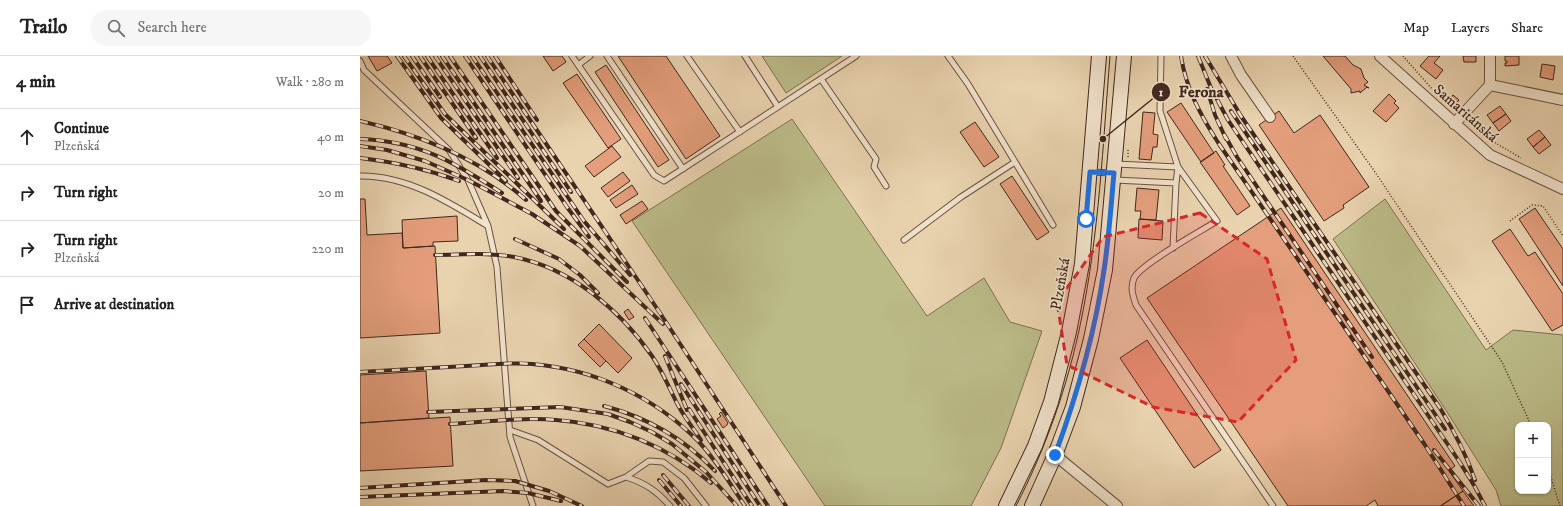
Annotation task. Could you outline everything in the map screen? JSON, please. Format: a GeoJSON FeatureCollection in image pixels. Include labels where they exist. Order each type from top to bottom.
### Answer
{"type":"FeatureCollection","features":[{"type":"Feature","properties":{"kind":"main road","name":"Plzeňská"},"geometry":{"type":"LineString","coordinates":[[1006,506],[1035,446],[1051,402],[1069,332],[1082,264],[1099,56]]}},
{"type":"Feature","properties":{"kind":"main road"},"geometry":{"type":"LineString","coordinates":[[1032,506],[1055,455],[1073,407],[1091,339],[1104,270],[1124,56]]}},
{"type":"Feature","properties":{"kind":"street"},"geometry":{"type":"LineString","coordinates":[[1231,56],[1241,75],[1270,117]]}},
{"type":"Feature","properties":{"kind":"street","name":"Samaritánská"},"geometry":{"type":"LineString","coordinates":[[1380,56],[1490,155],[1563,189]]}},
{"type":"Feature","properties":{"kind":"street"},"geometry":{"type":"LineString","coordinates":[[1454,124],[1490,85],[1490,56]]}},
{"type":"Feature","properties":{"kind":"street"},"geometry":{"type":"LineString","coordinates":[[1490,85],[1563,100]]}},
{"type":"Feature","properties":{"kind":"street"},"geometry":{"type":"LineString","coordinates":[[1055,455],[1117,506]]}},
{"type":"Feature","properties":{"kind":"lane"},"geometry":{"type":"LineString","coordinates":[[572,56],[654,175],[664,181],[856,56]]}},
{"type":"Feature","properties":{"kind":"lane"},"geometry":{"type":"LineString","coordinates":[[578,65],[590,56]]}},
{"type":"Feature","properties":{"kind":"lane"},"geometry":{"type":"LineString","coordinates":[[607,56],[683,169]]}},
{"type":"Feature","properties":{"kind":"lane"},"geometry":{"type":"LineString","coordinates":[[687,56],[740,132]]}},
{"type":"Feature","properties":{"kind":"lane"},"geometry":{"type":"LineString","coordinates":[[745,56],[778,107]]}},
{"type":"Feature","properties":{"kind":"lane"},"geometry":{"type":"LineString","coordinates":[[948,56],[968,84],[1053,225]]}},
{"type":"Feature","properties":{"kind":"lane"},"geometry":{"type":"LineString","coordinates":[[1161,56],[1160,111],[1178,167],[1217,221],[1145,267],[1134,278],[1132,290],[1136,305],[1273,506]]}},
{"type":"Feature","properties":{"kind":"lane"},"geometry":{"type":"LineString","coordinates":[[360,61],[364,70],[449,150],[468,180],[488,226],[498,267],[510,437],[533,506]]}},
{"type":"Feature","properties":{"kind":"lane"},"geometry":{"type":"LineString","coordinates":[[821,79],[876,159],[874,167],[886,186]]}},
{"type":"Feature","properties":{"kind":"lane"},"geometry":{"type":"LineString","coordinates":[[904,240],[961,197],[1015,162]]}},
{"type":"Feature","properties":{"kind":"lane"},"geometry":{"type":"LineString","coordinates":[[1090,172],[1114,172],[1178,167]]}},
{"type":"Feature","properties":{"kind":"lane"},"geometry":{"type":"LineString","coordinates":[[1173,248],[1178,167]]}},
{"type":"Feature","properties":{"kind":"lane"},"geometry":{"type":"LineString","coordinates":[[1114,172],[1176,183]]}},
{"type":"Feature","properties":{"kind":"lane"},"geometry":{"type":"LineString","coordinates":[[360,176],[400,181],[451,203],[488,226]]}},
{"type":"Feature","properties":{"kind":"lane"},"geometry":{"type":"LineString","coordinates":[[510,430],[538,440],[608,484],[626,477],[649,461],[663,462],[684,478],[706,506]]}},
{"type":"Feature","properties":{"kind":"lane"},"geometry":{"type":"LineString","coordinates":[[626,477],[642,482],[661,496],[670,506]]}},
{"type":"Feature","properties":{"kind":"path"},"geometry":{"type":"LineString","coordinates":[[1293,56],[1375,172],[1502,362],[1530,422]]}},
{"type":"Feature","properties":{"kind":"path"},"geometry":{"type":"LineString","coordinates":[[1403,56],[1437,95]]}},
{"type":"Feature","properties":{"kind":"path"},"geometry":{"type":"LineString","coordinates":[[1486,138],[1523,159]]}},
{"type":"Feature","properties":{"kind":"path"},"geometry":{"type":"LineString","coordinates":[[1510,221],[1532,205],[1543,206],[1563,236]]}},
{"type":"Feature","properties":{"kind":"path"},"geometry":{"type":"LineString","coordinates":[[1551,478],[1560,506]]}},
{"type":"Feature","properties":{"kind":"highlighted area"},"geometry":{"type":"Polygon","coordinates":[[[1200,213],[1267,259],[1296,360],[1238,422],[1153,407],[1067,365],[1057,302],[1103,237],[1200,213]]]}},
{"type":"Feature","properties":{"kind":"green space"},"geometry":{"type":"Polygon","coordinates":[[[762,56],[842,56],[786,93],[762,56]]]}},
{"type":"Feature","properties":{"kind":"green space"},"geometry":{"type":"Polygon","coordinates":[[[792,119],[927,316],[984,278],[1010,322],[1042,331],[1001,448],[971,506],[825,506],[632,221],[792,119]]]}},
{"type":"Feature","properties":{"kind":"green space"},"geometry":{"type":"Polygon","coordinates":[[[1385,199],[1486,350],[1513,330],[1563,335],[1563,506],[1501,506],[1496,490],[1447,412],[1333,239],[1385,199]]]}},
{"type":"Feature","properties":{"kind":"building"},"geometry":{"type":"Polygon","coordinates":[[[368,56],[387,56],[392,63],[377,71],[368,56]]]}},
{"type":"Feature","properties":{"kind":"building"},"geometry":{"type":"Polygon","coordinates":[[[543,56],[562,56],[566,62],[553,71],[543,56]]]}},
{"type":"Feature","properties":{"kind":"building"},"geometry":{"type":"Polygon","coordinates":[[[618,56],[666,56],[720,136],[686,159],[618,56]]]}},
{"type":"Feature","properties":{"kind":"building"},"geometry":{"type":"Polygon","coordinates":[[[1323,56],[1345,56],[1353,65],[1361,69],[1364,78],[1368,82],[1364,85],[1369,88],[1367,87],[1360,93],[1360,91],[1351,93],[1351,89],[1323,56]]]}},
{"type":"Feature","properties":{"kind":"building"},"geometry":{"type":"Polygon","coordinates":[[[1429,56],[1440,56],[1434,63],[1443,70],[1436,79],[1420,66],[1429,56]]]}},
{"type":"Feature","properties":{"kind":"building"},"geometry":{"type":"Polygon","coordinates":[[[1463,56],[1476,56],[1476,62],[1464,62],[1463,56]]]}},
{"type":"Feature","properties":{"kind":"building"},"geometry":{"type":"Polygon","coordinates":[[[1505,56],[1519,56],[1519,65],[1505,66],[1507,61],[1505,61],[1505,56]]]}},
{"type":"Feature","properties":{"kind":"building"},"geometry":{"type":"Polygon","coordinates":[[[1542,64],[1555,66],[1553,80],[1540,77],[1542,64]]]}},
{"type":"Feature","properties":{"kind":"building"},"geometry":{"type":"Polygon","coordinates":[[[606,65],[669,160],[658,167],[595,72],[606,65]]]}},
{"type":"Feature","properties":{"kind":"building"},"geometry":{"type":"Polygon","coordinates":[[[577,74],[621,139],[608,148],[563,83],[577,74]]]}},
{"type":"Feature","properties":{"kind":"building"},"geometry":{"type":"Polygon","coordinates":[[[1389,94],[1396,101],[1394,103],[1399,108],[1386,122],[1373,111],[1389,94]]]}},
{"type":"Feature","properties":{"kind":"building"},"geometry":{"type":"Polygon","coordinates":[[[1453,95],[1459,100],[1455,105],[1449,100],[1453,95]]]}},
{"type":"Feature","properties":{"kind":"building"},"geometry":{"type":"Polygon","coordinates":[[[1181,103],[1214,153],[1201,162],[1167,112],[1181,103]]]}},
{"type":"Feature","properties":{"kind":"building"},"geometry":{"type":"Polygon","coordinates":[[[1500,106],[1506,114],[1493,123],[1487,115],[1500,106]]]}},
{"type":"Feature","properties":{"kind":"building"},"geometry":{"type":"Polygon","coordinates":[[[1279,111],[1294,133],[1320,115],[1369,187],[1343,205],[1344,208],[1324,221],[1259,125],[1279,111]]]}},
{"type":"Feature","properties":{"kind":"building"},"geometry":{"type":"Polygon","coordinates":[[[1143,112],[1155,113],[1153,134],[1158,135],[1157,147],[1153,147],[1151,160],[1139,159],[1143,112]]]}},
{"type":"Feature","properties":{"kind":"building"},"geometry":{"type":"Polygon","coordinates":[[[1506,114],[1511,121],[1499,131],[1493,123],[1506,114]]]}},
{"type":"Feature","properties":{"kind":"building"},"geometry":{"type":"Polygon","coordinates":[[[975,122],[999,157],[984,167],[960,132],[975,122]]]}},
{"type":"Feature","properties":{"kind":"building"},"geometry":{"type":"Polygon","coordinates":[[[1539,130],[1545,137],[1533,147],[1527,139],[1539,130]]]}},
{"type":"Feature","properties":{"kind":"building"},"geometry":{"type":"Polygon","coordinates":[[[1545,137],[1551,145],[1539,154],[1533,147],[1545,137]]]}},
{"type":"Feature","properties":{"kind":"building"},"geometry":{"type":"Polygon","coordinates":[[[612,146],[621,157],[594,177],[585,166],[612,146]]]}},
{"type":"Feature","properties":{"kind":"building"},"geometry":{"type":"Polygon","coordinates":[[[1216,151],[1225,165],[1223,166],[1250,206],[1237,215],[1200,162],[1216,151]]]}},
{"type":"Feature","properties":{"kind":"building"},"geometry":{"type":"Polygon","coordinates":[[[623,172],[630,181],[608,197],[601,188],[623,172]]]}},
{"type":"Feature","properties":{"kind":"building"},"geometry":{"type":"Polygon","coordinates":[[[1012,176],[1049,232],[1037,240],[1000,184],[1012,176]]]}},
{"type":"Feature","properties":{"kind":"building"},"geometry":{"type":"Polygon","coordinates":[[[632,185],[638,194],[616,208],[610,200],[632,185]]]}},
{"type":"Feature","properties":{"kind":"building"},"geometry":{"type":"Polygon","coordinates":[[[1137,188],[1159,190],[1156,220],[1140,219],[1141,211],[1135,211],[1137,188]]]}},
{"type":"Feature","properties":{"kind":"building"},"geometry":{"type":"Polygon","coordinates":[[[360,199],[365,199],[367,235],[402,233],[403,248],[435,246],[440,333],[360,338],[360,199]]]}},
{"type":"Feature","properties":{"kind":"building"},"geometry":{"type":"Polygon","coordinates":[[[642,201],[648,209],[626,224],[620,215],[642,201]]]}},
{"type":"Feature","properties":{"kind":"building"},"geometry":{"type":"Polygon","coordinates":[[[1281,208],[1455,466],[1449,471],[1463,491],[1440,506],[1378,506],[1375,500],[1366,506],[1288,506],[1147,298],[1281,208]]]}},
{"type":"Feature","properties":{"kind":"building"},"geometry":{"type":"Polygon","coordinates":[[[1535,208],[1563,249],[1563,286],[1519,219],[1535,208]]]}},
{"type":"Feature","properties":{"kind":"building"},"geometry":{"type":"Polygon","coordinates":[[[457,216],[458,241],[433,242],[433,246],[403,248],[402,220],[457,216]]]}},
{"type":"Feature","properties":{"kind":"building"},"geometry":{"type":"Polygon","coordinates":[[[1139,219],[1163,221],[1162,240],[1138,238],[1139,219]]]}},
{"type":"Feature","properties":{"kind":"building"},"geometry":{"type":"Polygon","coordinates":[[[1510,229],[1528,256],[1535,252],[1563,294],[1563,325],[1552,331],[1492,241],[1510,229]]]}},
{"type":"Feature","properties":{"kind":"building"},"geometry":{"type":"Polygon","coordinates":[[[628,309],[634,317],[629,320],[624,312],[628,309]]]}},
{"type":"Feature","properties":{"kind":"building"},"geometry":{"type":"Polygon","coordinates":[[[599,324],[632,358],[618,373],[584,339],[599,324]]]}},
{"type":"Feature","properties":{"kind":"building"},"geometry":{"type":"Polygon","coordinates":[[[584,339],[606,361],[600,367],[578,345],[584,339]]]}},
{"type":"Feature","properties":{"kind":"building"},"geometry":{"type":"Polygon","coordinates":[[[1147,340],[1221,450],[1194,468],[1120,358],[1147,340]]]}},
{"type":"Feature","properties":{"kind":"building"},"geometry":{"type":"Polygon","coordinates":[[[426,371],[429,418],[360,423],[360,375],[426,371]]]}},
{"type":"Feature","properties":{"kind":"building"},"geometry":{"type":"Polygon","coordinates":[[[721,412],[728,423],[723,428],[717,419],[721,416],[719,414],[721,412]]]}},
{"type":"Feature","properties":{"kind":"building"},"geometry":{"type":"Polygon","coordinates":[[[450,417],[453,466],[360,471],[360,423],[450,417]]]}},
{"type":"Feature","properties":{"kind":"building"},"geometry":{"type":"Polygon","coordinates":[[[1463,491],[1474,506],[1441,506],[1463,491]]]}},
{"type":"Feature","properties":{"kind":"tram line"},"geometry":{"type":"LineString","coordinates":[[1016,506],[1037,462],[1055,416],[1076,345],[1087,288],[1096,222],[1110,56]]}},
{"type":"Feature","properties":{"kind":"railway"},"geometry":{"type":"LineString","coordinates":[[397,56],[441,118],[506,181]]}},
{"type":"Feature","properties":{"kind":"railway"},"geometry":{"type":"LineString","coordinates":[[404,56],[445,114],[564,229]]}},
{"type":"Feature","properties":{"kind":"railway"},"geometry":{"type":"LineString","coordinates":[[412,56],[440,97]]}},
{"type":"Feature","properties":{"kind":"railway"},"geometry":{"type":"LineString","coordinates":[[420,56],[476,138]]}},
{"type":"Feature","properties":{"kind":"railway"},"geometry":{"type":"LineString","coordinates":[[427,56],[497,158]]}},
{"type":"Feature","properties":{"kind":"railway"},"geometry":{"type":"LineString","coordinates":[[435,56],[518,178]]}},
{"type":"Feature","properties":{"kind":"railway"},"geometry":{"type":"LineString","coordinates":[[442,56],[541,201]]}},
{"type":"Feature","properties":{"kind":"railway"},"geometry":{"type":"LineString","coordinates":[[450,56],[556,211],[627,282]]}},
{"type":"Feature","properties":{"kind":"railway"},"geometry":{"type":"LineString","coordinates":[[465,56],[589,237]]}},
{"type":"Feature","properties":{"kind":"railway"},"geometry":{"type":"LineString","coordinates":[[472,56],[584,221],[630,275]]}},
{"type":"Feature","properties":{"kind":"railway"},"geometry":{"type":"LineString","coordinates":[[480,56],[571,192]]}},
{"type":"Feature","properties":{"kind":"railway"},"geometry":{"type":"LineString","coordinates":[[487,56],[660,313],[786,506]]}},
{"type":"Feature","properties":{"kind":"railway"},"geometry":{"type":"LineString","coordinates":[[495,56],[537,120]]}},
{"type":"Feature","properties":{"kind":"railway"},"geometry":{"type":"LineString","coordinates":[[1181,56],[1190,91],[1212,134],[1425,445],[1464,506]]}},
{"type":"Feature","properties":{"kind":"railway"},"geometry":{"type":"LineString","coordinates":[[1198,56],[1211,88],[1228,120],[1459,461],[1485,506]]}},
{"type":"Feature","properties":{"kind":"railway"},"geometry":{"type":"LineString","coordinates":[[1205,56],[1241,116],[1440,408],[1468,461],[1475,480]]}},
{"type":"Feature","properties":{"kind":"railway"},"geometry":{"type":"LineString","coordinates":[[1207,89],[1215,115],[1226,139]]}},
{"type":"Feature","properties":{"kind":"railway"},"geometry":{"type":"LineString","coordinates":[[1231,111],[1445,429]]}},
{"type":"Feature","properties":{"kind":"railway"},"geometry":{"type":"LineString","coordinates":[[360,121],[405,133],[448,150],[489,172],[526,200]]}},
{"type":"Feature","properties":{"kind":"railway"},"geometry":{"type":"LineString","coordinates":[[1224,134],[1237,157],[1372,357]]}},
{"type":"Feature","properties":{"kind":"railway"},"geometry":{"type":"LineString","coordinates":[[360,139],[400,144],[435,155],[468,172],[502,193]]}},
{"type":"Feature","properties":{"kind":"railway"},"geometry":{"type":"LineString","coordinates":[[360,146],[387,150],[425,161],[468,180],[532,214],[580,246],[663,324]]}},
{"type":"Feature","properties":{"kind":"railway"},"geometry":{"type":"LineString","coordinates":[[360,158],[410,166],[459,181]]}},
{"type":"Feature","properties":{"kind":"railway"},"geometry":{"type":"LineString","coordinates":[[515,239],[559,259],[580,275],[598,293]]}},
{"type":"Feature","properties":{"kind":"railway"},"geometry":{"type":"LineString","coordinates":[[435,255],[485,254],[514,257],[555,271],[592,293],[625,323],[652,356],[681,411],[701,440]]}},
{"type":"Feature","properties":{"kind":"railway"},"geometry":{"type":"LineString","coordinates":[[645,318],[768,506]]}},
{"type":"Feature","properties":{"kind":"railway"},"geometry":{"type":"LineString","coordinates":[[665,356],[687,410]]}},
{"type":"Feature","properties":{"kind":"railway"},"geometry":{"type":"LineString","coordinates":[[360,372],[524,363],[555,367],[601,379],[623,388],[643,399],[682,426],[712,457],[745,506]]}},
{"type":"Feature","properties":{"kind":"railway"},"geometry":{"type":"LineString","coordinates":[[681,384],[760,506]]}},
{"type":"Feature","properties":{"kind":"railway"},"geometry":{"type":"LineString","coordinates":[[604,406],[635,416],[678,439],[703,459],[715,471]]}},
{"type":"Feature","properties":{"kind":"railway"},"geometry":{"type":"LineString","coordinates":[[428,412],[560,407],[608,414],[652,432],[672,444],[706,472],[737,506]]}},
{"type":"Feature","properties":{"kind":"railway"},"geometry":{"type":"LineString","coordinates":[[689,409],[752,506]]}},
{"type":"Feature","properties":{"kind":"railway"},"geometry":{"type":"LineString","coordinates":[[450,424],[516,419],[543,419],[577,422],[598,426],[639,439],[658,448],[677,458],[711,483]]}},
{"type":"Feature","properties":{"kind":"railway"},"geometry":{"type":"LineString","coordinates":[[1434,450],[1479,506]]}},
{"type":"Feature","properties":{"kind":"railway"},"geometry":{"type":"LineString","coordinates":[[663,475],[689,506]]}},
{"type":"Feature","properties":{"kind":"railway"},"geometry":{"type":"LineString","coordinates":[[360,488],[486,480],[515,481],[549,491],[582,506]]}},
{"type":"Feature","properties":{"kind":"railway"},"geometry":{"type":"LineString","coordinates":[[659,480],[681,506]]}},
{"type":"Feature","properties":{"kind":"railway"},"geometry":{"type":"LineString","coordinates":[[360,497],[503,491],[528,493],[561,501]]}},
{"type":"Feature","properties":{"kind":"place","name":"Ferona"},"geometry":{"type":"Point","coordinates":[1103,139]}},
{"type":"Feature","properties":{"kind":"route"},"geometry":{"type":"LineString","coordinates":[[1055,455],[1073,407],[1091,339],[1104,270],[1114,173],[1090,172],[1086,219]]}}]}
